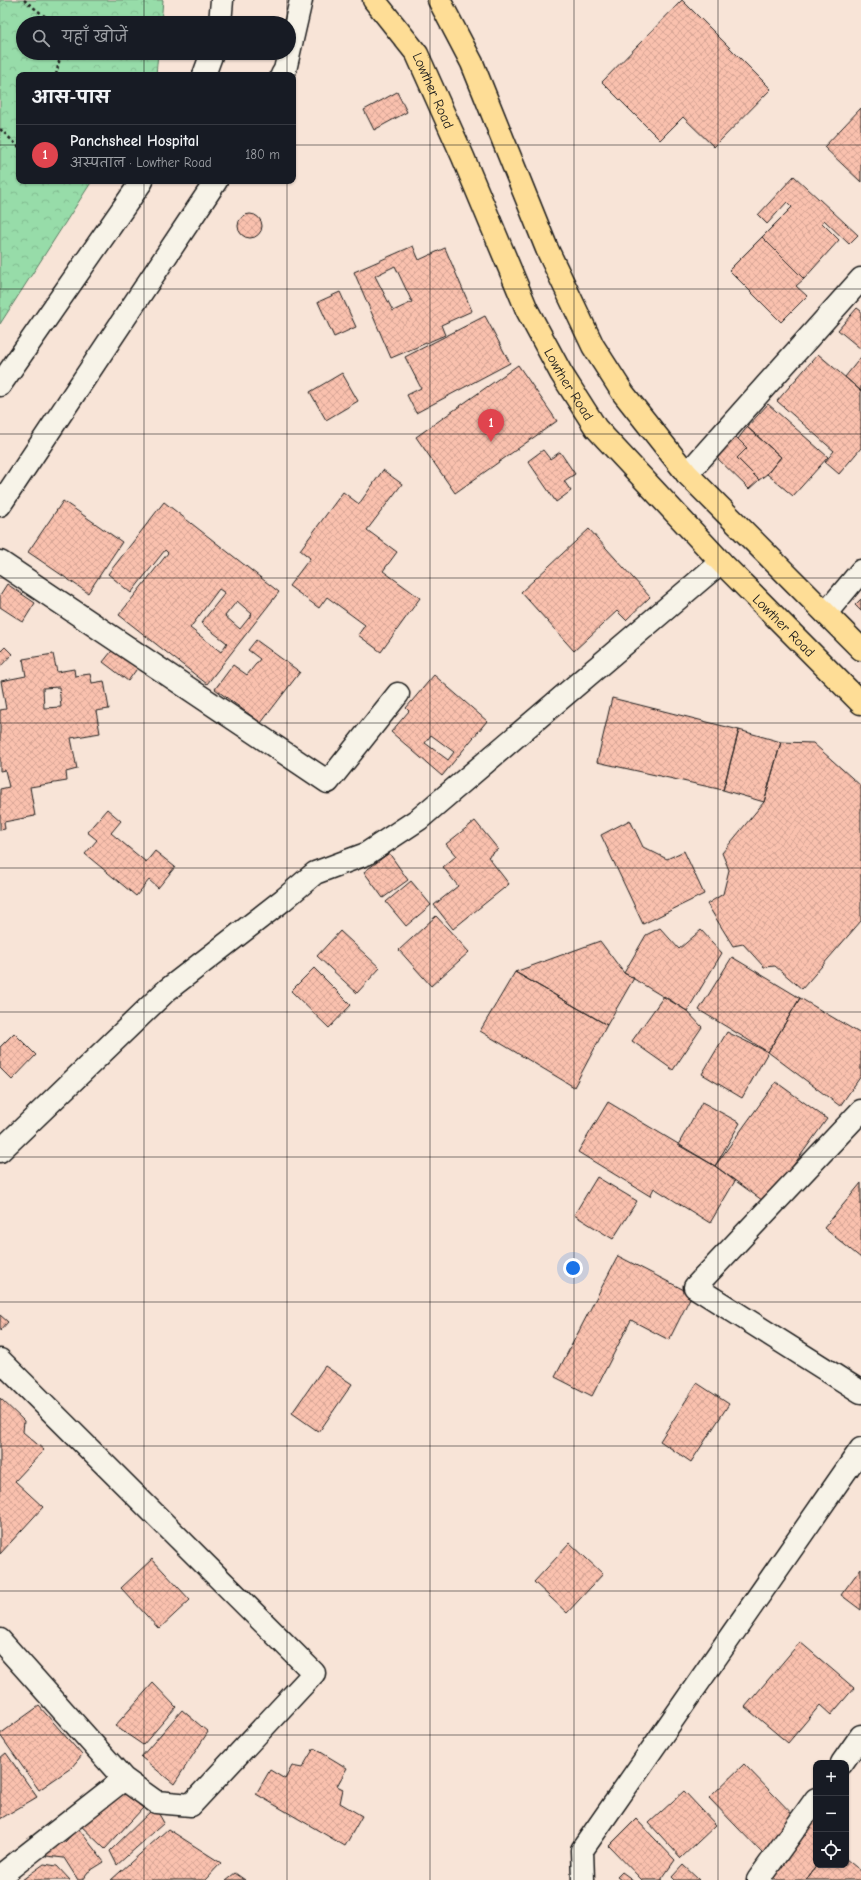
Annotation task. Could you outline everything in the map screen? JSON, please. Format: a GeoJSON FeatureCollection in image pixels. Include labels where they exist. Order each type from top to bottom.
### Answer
{"type":"FeatureCollection","features":[{"type":"Feature","properties":{"kind":"main road","name":"Lowther Road"},"geometry":{"type":"LineString","coordinates":[[374,0],[417,54],[463,157],[527,310],[561,373],[596,428],[721,562],[861,703]]}},
{"type":"Feature","properties":{"kind":"main road"},"geometry":{"type":"LineString","coordinates":[[439,0],[472,63],[547,249],[593,346],[623,393],[687,474],[861,649]]}},
{"type":"Feature","properties":{"kind":"street"},"geometry":{"type":"LineString","coordinates":[[221,16],[222,0]]}},
{"type":"Feature","properties":{"kind":"street"},"geometry":{"type":"LineString","coordinates":[[296,22],[301,0]]}},
{"type":"Feature","properties":{"kind":"street"},"geometry":{"type":"LineString","coordinates":[[205,72],[209,60]]}},
{"type":"Feature","properties":{"kind":"street"},"geometry":{"type":"LineString","coordinates":[[284,72],[287,60]]}},
{"type":"Feature","properties":{"kind":"street"},"geometry":{"type":"LineString","coordinates":[[0,385],[140,184]]}},
{"type":"Feature","properties":{"kind":"street"},"geometry":{"type":"LineString","coordinates":[[0,506],[214,184]]}},
{"type":"Feature","properties":{"kind":"street"},"geometry":{"type":"LineString","coordinates":[[687,474],[861,279]]}},
{"type":"Feature","properties":{"kind":"street"},"geometry":{"type":"LineString","coordinates":[[0,562],[328,782],[398,694]]}},
{"type":"Feature","properties":{"kind":"street"},"geometry":{"type":"LineString","coordinates":[[0,1151],[167,990],[283,900],[315,873],[366,854],[420,818],[721,562]]}},
{"type":"Feature","properties":{"kind":"street"},"geometry":{"type":"LineString","coordinates":[[826,613],[861,571]]}},
{"type":"Feature","properties":{"kind":"street"},"geometry":{"type":"LineString","coordinates":[[861,1111],[695,1287],[861,1392]]}},
{"type":"Feature","properties":{"kind":"street"},"geometry":{"type":"LineString","coordinates":[[0,1360],[314,1673],[191,1805],[156,1802],[124,1779],[0,1640]]}},
{"type":"Feature","properties":{"kind":"street"},"geometry":{"type":"LineString","coordinates":[[583,1880],[582,1850],[861,1449]]}},
{"type":"Feature","properties":{"kind":"street"},"geometry":{"type":"LineString","coordinates":[[844,1760],[861,1736]]}},
{"type":"Feature","properties":{"kind":"street"},"geometry":{"type":"LineString","coordinates":[[0,1876],[124,1779]]}},
{"type":"Feature","properties":{"kind":"street"},"geometry":{"type":"LineString","coordinates":[[758,1880],[813,1803]]}},
{"type":"Feature","properties":{"kind":"path"},"geometry":{"type":"LineString","coordinates":[[24,0],[44,16]]}},
{"type":"Feature","properties":{"kind":"path"},"geometry":{"type":"LineString","coordinates":[[57,72],[59,60]]}},
{"type":"Feature","properties":{"kind":"path"},"geometry":{"type":"LineString","coordinates":[[0,129],[16,144]]}},
{"type":"Feature","properties":{"kind":"green space"},"geometry":{"type":"Polygon","coordinates":[[[0,0],[163,0],[162,16],[16,16],[16,60],[157,60],[156,72],[16,72],[16,184],[90,184],[0,324],[0,0]]]}},
{"type":"Feature","properties":{"kind":"building"},"geometry":{"type":"Polygon","coordinates":[[[682,0],[771,89],[714,147],[683,117],[660,140],[602,82],[682,0]]]}},
{"type":"Feature","properties":{"kind":"building"},"geometry":{"type":"Polygon","coordinates":[[[397,92],[407,112],[374,130],[364,110],[397,92]]]}},
{"type":"Feature","properties":{"kind":"building"},"geometry":{"type":"Polygon","coordinates":[[[861,108],[861,182],[824,147],[861,108]]]}},
{"type":"Feature","properties":{"kind":"building"},"geometry":{"type":"Polygon","coordinates":[[[794,176],[858,235],[849,244],[824,220],[822,223],[839,240],[804,279],[762,237],[792,207],[787,202],[767,224],[758,215],[794,176]]]}},
{"type":"Feature","properties":{"kind":"building"},"geometry":{"type":"Polygon","coordinates":[[[250,214],[259,217],[262,226],[259,235],[250,238],[241,235],[238,226],[241,217],[250,214]]]}},
{"type":"Feature","properties":{"kind":"building"},"geometry":{"type":"Polygon","coordinates":[[[762,237],[804,279],[796,286],[807,296],[781,322],[729,270],[762,237]]]}},
{"type":"Feature","properties":{"kind":"building"},"geometry":{"type":"Polygon","coordinates":[[[413,246],[419,260],[445,248],[472,311],[441,325],[445,335],[391,358],[354,272],[413,246]],[[395,266],[375,276],[393,311],[412,302],[395,266]]]}},
{"type":"Feature","properties":{"kind":"building"},"geometry":{"type":"Polygon","coordinates":[[[340,292],[356,327],[334,337],[318,302],[340,292]]]}},
{"type":"Feature","properties":{"kind":"building"},"geometry":{"type":"Polygon","coordinates":[[[857,308],[861,311],[861,349],[838,330],[857,308]]]}},
{"type":"Feature","properties":{"kind":"building"},"geometry":{"type":"Polygon","coordinates":[[[485,316],[510,363],[416,413],[407,395],[421,388],[405,357],[485,316]]]}},
{"type":"Feature","properties":{"kind":"building"},"geometry":{"type":"Polygon","coordinates":[[[818,354],[861,391],[861,448],[839,474],[825,462],[834,451],[777,401],[818,354]]]}},
{"type":"Feature","properties":{"kind":"building"},"geometry":{"type":"Polygon","coordinates":[[[861,357],[861,391],[845,377],[861,357]]]}},
{"type":"Feature","properties":{"kind":"building"},"geometry":{"type":"Polygon","coordinates":[[[518,365],[557,421],[455,493],[416,437],[518,365]]]}},
{"type":"Feature","properties":{"kind":"building"},"geometry":{"type":"Polygon","coordinates":[[[342,373],[358,401],[326,420],[310,392],[342,373]]]}},
{"type":"Feature","properties":{"kind":"building"},"geometry":{"type":"Polygon","coordinates":[[[768,404],[828,457],[793,496],[767,474],[781,457],[747,427],[768,404]]]}},
{"type":"Feature","properties":{"kind":"building"},"geometry":{"type":"Polygon","coordinates":[[[747,427],[781,457],[767,474],[759,480],[737,458],[747,448],[738,439],[747,427]]]}},
{"type":"Feature","properties":{"kind":"building"},"geometry":{"type":"Polygon","coordinates":[[[734,435],[747,448],[737,458],[759,480],[749,489],[714,455],[734,435]]]}},
{"type":"Feature","properties":{"kind":"building"},"geometry":{"type":"Polygon","coordinates":[[[543,450],[550,459],[560,452],[575,474],[564,481],[571,491],[556,502],[528,461],[543,450]]]}},
{"type":"Feature","properties":{"kind":"building"},"geometry":{"type":"Polygon","coordinates":[[[383,470],[402,484],[367,530],[397,552],[383,571],[420,598],[381,652],[358,635],[365,625],[327,597],[319,608],[289,586],[310,558],[300,550],[343,492],[359,504],[383,470]]]}},
{"type":"Feature","properties":{"kind":"building"},"geometry":{"type":"Polygon","coordinates":[[[63,501],[122,542],[88,593],[28,552],[63,501]]]}},
{"type":"Feature","properties":{"kind":"building"},"geometry":{"type":"Polygon","coordinates":[[[164,502],[279,592],[207,684],[119,615],[168,553],[165,550],[131,593],[108,574],[164,502]],[[219,589],[190,628],[221,652],[227,643],[201,623],[225,593],[219,589]],[[237,601],[225,616],[240,629],[252,614],[237,601]]]}},
{"type":"Feature","properties":{"kind":"building"},"geometry":{"type":"Polygon","coordinates":[[[589,529],[650,597],[626,620],[617,611],[574,651],[521,592],[589,529]]]}},
{"type":"Feature","properties":{"kind":"building"},"geometry":{"type":"Polygon","coordinates":[[[7,584],[35,603],[23,622],[0,607],[0,595],[7,584]]]}},
{"type":"Feature","properties":{"kind":"building"},"geometry":{"type":"Polygon","coordinates":[[[861,599],[861,611],[855,605],[861,599]]]}},
{"type":"Feature","properties":{"kind":"building"},"geometry":{"type":"Polygon","coordinates":[[[256,640],[300,672],[261,723],[215,689],[233,665],[247,675],[260,659],[248,650],[256,640]]]}},
{"type":"Feature","properties":{"kind":"building"},"geometry":{"type":"Polygon","coordinates":[[[5,647],[12,654],[0,667],[0,652],[5,647]]]}},
{"type":"Feature","properties":{"kind":"building"},"geometry":{"type":"Polygon","coordinates":[[[115,647],[139,666],[128,681],[103,662],[115,647]]]}},
{"type":"Feature","properties":{"kind":"building"},"geometry":{"type":"Polygon","coordinates":[[[53,654],[57,672],[74,669],[75,676],[90,674],[92,683],[104,681],[109,709],[96,711],[100,733],[71,738],[77,769],[66,772],[67,781],[30,787],[35,816],[4,822],[5,829],[0,830],[0,789],[9,787],[5,770],[0,771],[0,710],[6,709],[1,681],[26,676],[23,659],[53,654]],[[59,687],[43,688],[44,708],[61,707],[59,687]]]}},
{"type":"Feature","properties":{"kind":"building"},"geometry":{"type":"Polygon","coordinates":[[[434,675],[487,721],[442,776],[391,732],[409,711],[406,708],[434,675]],[[431,735],[425,743],[448,760],[454,752],[431,735]]]}},
{"type":"Feature","properties":{"kind":"building"},"geometry":{"type":"Polygon","coordinates":[[[612,698],[739,730],[723,790],[597,762],[612,698]]]}},
{"type":"Feature","properties":{"kind":"building"},"geometry":{"type":"Polygon","coordinates":[[[739,730],[781,742],[764,802],[723,790],[739,730]]]}},
{"type":"Feature","properties":{"kind":"building"},"geometry":{"type":"Polygon","coordinates":[[[781,742],[813,743],[861,786],[861,921],[802,989],[775,966],[764,967],[743,944],[733,946],[707,904],[723,894],[729,870],[722,853],[764,802],[781,742]]]}},
{"type":"Feature","properties":{"kind":"building"},"geometry":{"type":"Polygon","coordinates":[[[107,809],[121,821],[111,833],[146,862],[155,851],[175,867],[158,888],[149,880],[136,896],[85,854],[97,840],[87,832],[107,809]]]}},
{"type":"Feature","properties":{"kind":"building"},"geometry":{"type":"Polygon","coordinates":[[[630,820],[643,847],[667,859],[684,851],[704,894],[643,924],[601,835],[630,820]]]}},
{"type":"Feature","properties":{"kind":"building"},"geometry":{"type":"Polygon","coordinates":[[[475,821],[498,849],[488,857],[509,884],[453,929],[434,905],[458,886],[443,867],[456,856],[446,844],[475,821]]]}},
{"type":"Feature","properties":{"kind":"building"},"geometry":{"type":"Polygon","coordinates":[[[389,853],[408,880],[383,898],[364,872],[389,853]]]}},
{"type":"Feature","properties":{"kind":"building"},"geometry":{"type":"Polygon","coordinates":[[[411,881],[431,905],[406,926],[386,902],[411,881]]]}},
{"type":"Feature","properties":{"kind":"building"},"geometry":{"type":"Polygon","coordinates":[[[436,916],[469,952],[431,986],[399,950],[436,916]]]}},
{"type":"Feature","properties":{"kind":"building"},"geometry":{"type":"Polygon","coordinates":[[[660,928],[679,949],[701,930],[722,953],[687,1011],[624,973],[646,935],[660,928]]]}},
{"type":"Feature","properties":{"kind":"building"},"geometry":{"type":"Polygon","coordinates":[[[340,931],[380,968],[357,993],[317,956],[340,931]]]}},
{"type":"Feature","properties":{"kind":"building"},"geometry":{"type":"Polygon","coordinates":[[[600,941],[624,973],[634,978],[607,1025],[515,972],[600,941]]]}},
{"type":"Feature","properties":{"kind":"building"},"geometry":{"type":"Polygon","coordinates":[[[732,957],[800,998],[768,1052],[699,1010],[732,957]]]}},
{"type":"Feature","properties":{"kind":"building"},"geometry":{"type":"Polygon","coordinates":[[[314,968],[351,1005],[329,1028],[291,991],[314,968]]]}},
{"type":"Feature","properties":{"kind":"building"},"geometry":{"type":"Polygon","coordinates":[[[515,972],[607,1025],[574,1087],[480,1031],[515,972]]]}},
{"type":"Feature","properties":{"kind":"building"},"geometry":{"type":"Polygon","coordinates":[[[664,996],[687,1011],[702,1027],[673,1070],[632,1041],[664,996]]]}},
{"type":"Feature","properties":{"kind":"building"},"geometry":{"type":"Polygon","coordinates":[[[800,998],[861,1034],[861,1076],[840,1106],[768,1052],[800,998]]]}},
{"type":"Feature","properties":{"kind":"building"},"geometry":{"type":"Polygon","coordinates":[[[727,1032],[768,1052],[742,1098],[702,1074],[727,1032]]]}},
{"type":"Feature","properties":{"kind":"building"},"geometry":{"type":"Polygon","coordinates":[[[14,1033],[36,1055],[12,1080],[0,1068],[0,1047],[14,1033]]]}},
{"type":"Feature","properties":{"kind":"building"},"geometry":{"type":"Polygon","coordinates":[[[776,1082],[827,1119],[766,1203],[715,1166],[776,1082]]]}},
{"type":"Feature","properties":{"kind":"building"},"geometry":{"type":"Polygon","coordinates":[[[608,1102],[715,1166],[735,1181],[710,1223],[654,1188],[650,1196],[578,1152],[608,1102]]]}},
{"type":"Feature","properties":{"kind":"building"},"geometry":{"type":"Polygon","coordinates":[[[702,1102],[740,1123],[715,1166],[678,1145],[702,1102]]]}},
{"type":"Feature","properties":{"kind":"building"},"geometry":{"type":"Polygon","coordinates":[[[597,1177],[637,1201],[613,1239],[574,1215],[597,1177]]]}},
{"type":"Feature","properties":{"kind":"building"},"geometry":{"type":"Polygon","coordinates":[[[861,1183],[861,1258],[824,1228],[861,1183]]]}},
{"type":"Feature","properties":{"kind":"building"},"geometry":{"type":"Polygon","coordinates":[[[618,1256],[692,1294],[669,1340],[631,1320],[592,1396],[555,1377],[618,1256]]]}},
{"type":"Feature","properties":{"kind":"building"},"geometry":{"type":"Polygon","coordinates":[[[0,1315],[8,1322],[0,1331],[0,1315]]]}},
{"type":"Feature","properties":{"kind":"building"},"geometry":{"type":"Polygon","coordinates":[[[325,1366],[352,1384],[319,1432],[292,1413],[325,1366]]]}},
{"type":"Feature","properties":{"kind":"building"},"geometry":{"type":"Polygon","coordinates":[[[697,1383],[729,1404],[691,1462],[660,1441],[697,1383]]]}},
{"type":"Feature","properties":{"kind":"building"},"geometry":{"type":"Polygon","coordinates":[[[0,1398],[24,1421],[23,1432],[44,1450],[15,1481],[43,1507],[0,1554],[0,1398]]]}},
{"type":"Feature","properties":{"kind":"building"},"geometry":{"type":"Polygon","coordinates":[[[570,1543],[603,1574],[567,1613],[534,1582],[570,1543]]]}},
{"type":"Feature","properties":{"kind":"building"},"geometry":{"type":"Polygon","coordinates":[[[152,1559],[190,1600],[159,1629],[121,1588],[152,1559]]]}},
{"type":"Feature","properties":{"kind":"building"},"geometry":{"type":"Polygon","coordinates":[[[861,1568],[861,1610],[841,1595],[861,1568]]]}},
{"type":"Feature","properties":{"kind":"building"},"geometry":{"type":"Polygon","coordinates":[[[800,1642],[854,1688],[831,1715],[820,1705],[788,1743],[745,1707],[800,1642]]]}},
{"type":"Feature","properties":{"kind":"building"},"geometry":{"type":"Polygon","coordinates":[[[153,1683],[176,1707],[143,1745],[115,1726],[153,1683]]]}},
{"type":"Feature","properties":{"kind":"building"},"geometry":{"type":"Polygon","coordinates":[[[39,1706],[82,1755],[71,1768],[39,1790],[0,1734],[39,1706]]]}},
{"type":"Feature","properties":{"kind":"building"},"geometry":{"type":"Polygon","coordinates":[[[182,1710],[208,1732],[174,1784],[141,1757],[182,1710]]]}},
{"type":"Feature","properties":{"kind":"building"},"geometry":{"type":"Polygon","coordinates":[[[314,1748],[347,1768],[337,1786],[343,1789],[340,1803],[362,1816],[345,1846],[256,1794],[270,1770],[285,1779],[292,1766],[302,1768],[314,1748]]]}},
{"type":"Feature","properties":{"kind":"building"},"geometry":{"type":"Polygon","coordinates":[[[6,1753],[37,1797],[0,1819],[0,1758],[6,1753]]]}},
{"type":"Feature","properties":{"kind":"building"},"geometry":{"type":"Polygon","coordinates":[[[744,1764],[798,1820],[763,1854],[709,1798],[744,1764]]]}},
{"type":"Feature","properties":{"kind":"building"},"geometry":{"type":"Polygon","coordinates":[[[112,1782],[143,1808],[105,1849],[76,1821],[112,1782]]]}},
{"type":"Feature","properties":{"kind":"building"},"geometry":{"type":"Polygon","coordinates":[[[684,1791],[716,1825],[681,1858],[649,1823],[684,1791]]]}},
{"type":"Feature","properties":{"kind":"building"},"geometry":{"type":"Polygon","coordinates":[[[155,1807],[164,1823],[117,1865],[110,1851],[155,1807]]]}},
{"type":"Feature","properties":{"kind":"building"},"geometry":{"type":"Polygon","coordinates":[[[636,1819],[675,1860],[661,1880],[642,1880],[609,1846],[636,1819]]]}},
{"type":"Feature","properties":{"kind":"building"},"geometry":{"type":"Polygon","coordinates":[[[813,1820],[813,1868],[815,1868],[806,1880],[767,1880],[813,1820]]]}},
{"type":"Feature","properties":{"kind":"building"},"geometry":{"type":"Polygon","coordinates":[[[78,1828],[104,1862],[88,1872],[82,1880],[78,1880],[64,1858],[46,1856],[52,1835],[64,1843],[78,1828]]]}},
{"type":"Feature","properties":{"kind":"building"},"geometry":{"type":"Polygon","coordinates":[[[168,1829],[221,1863],[205,1880],[111,1880],[168,1829]]]}},
{"type":"Feature","properties":{"kind":"building"},"geometry":{"type":"Polygon","coordinates":[[[849,1861],[861,1871],[861,1880],[806,1880],[815,1868],[849,1868],[849,1861]]]}},
{"type":"Feature","properties":{"kind":"building"},"geometry":{"type":"Polygon","coordinates":[[[44,1864],[57,1866],[70,1880],[22,1880],[44,1864]]]}},
{"type":"Feature","properties":{"kind":"building"},"geometry":{"type":"Polygon","coordinates":[[[683,1865],[699,1880],[675,1880],[672,1877],[683,1865]]]}},
{"type":"Feature","properties":{"kind":"building"},"geometry":{"type":"Polygon","coordinates":[[[622,1872],[633,1880],[621,1880],[617,1877],[622,1872]]]}},
{"type":"Feature","properties":{"kind":"building"},"geometry":{"type":"Polygon","coordinates":[[[235,1873],[245,1880],[226,1880],[235,1873]]]}},
{"type":"Feature","properties":{"kind":"place","name":"Panchsheel Hospital"},"geometry":{"type":"Point","coordinates":[491,442]}}]}
